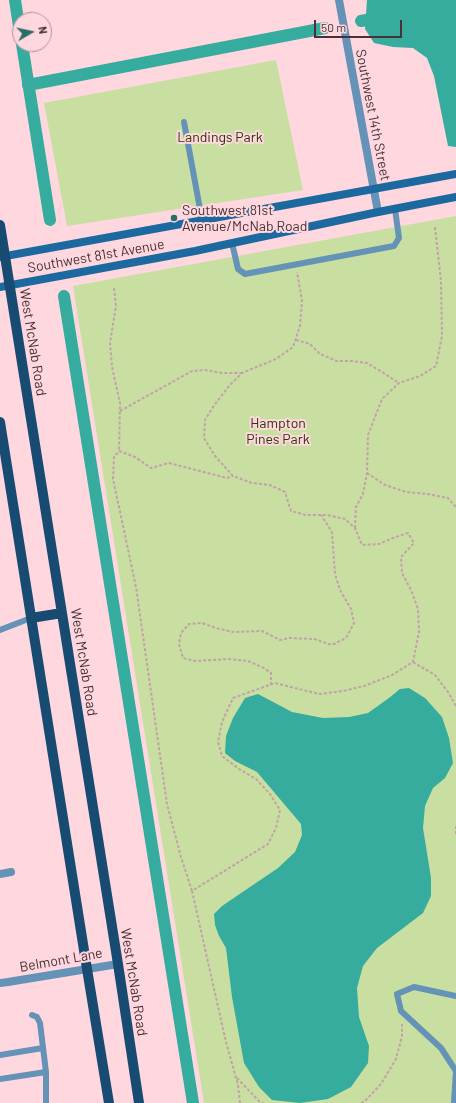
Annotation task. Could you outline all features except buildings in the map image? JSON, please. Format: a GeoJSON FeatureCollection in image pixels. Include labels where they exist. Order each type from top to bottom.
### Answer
{"type":"FeatureCollection","features":[{"type":"Feature","properties":{"kind":"main road","name":"West McNab Road"},"geometry":{"type":"LineString","coordinates":[[0,225],[5,286],[62,613],[139,1103]]}},
{"type":"Feature","properties":{"kind":"main road"},"geometry":{"type":"LineString","coordinates":[[0,422],[4,470],[31,618],[109,1103]]}},
{"type":"Feature","properties":{"kind":"main road"},"geometry":{"type":"LineString","coordinates":[[31,618],[62,613]]}},
{"type":"Feature","properties":{"kind":"street","name":"Southwest 14th Street"},"geometry":{"type":"LineString","coordinates":[[339,0],[378,212]]}},
{"type":"Feature","properties":{"kind":"street","name":"Southwest 81st Avenue"},"geometry":{"type":"LineString","coordinates":[[2,257],[456,174]]}},
{"type":"Feature","properties":{"kind":"street","name":"Southwest 81st Avenue"},"geometry":{"type":"LineString","coordinates":[[5,286],[194,251],[456,197]]}},
{"type":"Feature","properties":{"kind":"street"},"geometry":{"type":"LineString","coordinates":[[0,874],[11,872]]}},
{"type":"Feature","properties":{"kind":"street","name":"Belmont Lane"},"geometry":{"type":"LineString","coordinates":[[3,982],[118,964]]}},
{"type":"Feature","properties":{"kind":"lane"},"geometry":{"type":"LineString","coordinates":[[184,122],[202,220]]}},
{"type":"Feature","properties":{"kind":"lane"},"geometry":{"type":"LineString","coordinates":[[232,243],[238,269],[245,274],[394,246],[400,238],[395,209]]}},
{"type":"Feature","properties":{"kind":"lane"},"geometry":{"type":"LineString","coordinates":[[0,630],[31,618]]}},
{"type":"Feature","properties":{"kind":"lane"},"geometry":{"type":"LineString","coordinates":[[454,1103],[456,1071],[441,1048],[401,1011],[397,994],[414,987],[456,996]]}},
{"type":"Feature","properties":{"kind":"lane"},"geometry":{"type":"LineString","coordinates":[[32,1016],[37,1017],[40,1024],[46,1072],[46,1103]]}},
{"type":"Feature","properties":{"kind":"lane"},"geometry":{"type":"LineString","coordinates":[[0,1055],[43,1048]]}},
{"type":"Feature","properties":{"kind":"lane"},"geometry":{"type":"LineString","coordinates":[[0,1079],[46,1072]]}},
{"type":"Feature","properties":{"kind":"path"},"geometry":{"type":"LineString","coordinates":[[192,891],[268,844],[276,828],[280,810],[270,794],[256,779],[238,769],[222,756],[218,742],[222,722],[233,698],[275,683],[319,694],[343,691],[364,686],[392,675],[413,662],[419,632],[418,609],[402,572],[401,557],[414,543],[408,533],[379,544],[362,545],[355,528],[356,507],[363,494],[367,473],[368,435],[382,399],[399,383],[420,376],[436,366],[442,330],[441,281],[435,227]]}},
{"type":"Feature","properties":{"kind":"path"},"geometry":{"type":"LineString","coordinates":[[120,411],[192,371],[205,370],[222,373],[242,373],[276,359],[293,346],[300,326],[302,301],[296,265]]}},
{"type":"Feature","properties":{"kind":"path"},"geometry":{"type":"LineString","coordinates":[[114,288],[116,306],[110,343],[112,367],[120,403],[119,451],[114,457],[114,479],[136,587],[167,804],[192,891],[226,1042],[238,1085],[240,1103]]}},
{"type":"Feature","properties":{"kind":"path"},"geometry":{"type":"LineString","coordinates":[[296,340],[310,344],[320,354],[337,361],[366,363],[399,383]]}},
{"type":"Feature","properties":{"kind":"path"},"geometry":{"type":"LineString","coordinates":[[242,373],[229,386],[205,420],[204,438],[215,456],[232,476],[252,482],[270,485],[285,492],[291,511],[345,519],[355,528]]}},
{"type":"Feature","properties":{"kind":"path"},"geometry":{"type":"LineString","coordinates":[[119,451],[135,457],[151,468],[169,463],[227,478],[232,476]]}},
{"type":"Feature","properties":{"kind":"path"},"geometry":{"type":"LineString","coordinates":[[367,473],[385,485],[406,492],[448,498],[456,507]]}},
{"type":"Feature","properties":{"kind":"path"},"geometry":{"type":"LineString","coordinates":[[271,685],[271,673],[248,661],[229,659],[195,661],[184,658],[179,644],[181,633],[189,624],[202,623],[233,632],[262,631],[280,640],[289,638],[314,639],[332,645],[346,638],[354,622],[351,609],[340,590],[335,574],[332,532],[321,515]]}},
{"type":"Feature","properties":{"kind":"path"},"geometry":{"type":"LineString","coordinates":[[413,662],[435,675],[448,692],[456,706]]}},
{"type":"Feature","properties":{"kind":"path"},"geometry":{"type":"LineString","coordinates":[[456,826],[456,834]]}},
{"type":"Feature","properties":{"kind":"path"},"geometry":{"type":"LineString","coordinates":[[361,1103],[364,1102],[381,1084],[396,1059],[402,1036],[401,1011]]}},
{"type":"Feature","properties":{"kind":"path"},"geometry":{"type":"LineString","coordinates":[[236,1077],[262,1103]]}},
{"type":"Feature","properties":{"kind":"green space","name":"Landings Park"},"geometry":{"type":"Polygon","coordinates":[[[276,60],[303,190],[67,226],[44,103],[276,60]]]}},
{"type":"Feature","properties":{"kind":"green space","name":"Hampton Pines Park"},"geometry":{"type":"Polygon","coordinates":[[[456,216],[456,1103],[204,1103],[73,286],[456,216]]]}},
{"type":"Feature","properties":{"kind":"shaded area"},"geometry":{"type":"Polygon","coordinates":[[[367,0],[456,0],[456,147],[448,146],[434,76],[427,58],[413,48],[393,47],[374,43],[365,29],[367,0]]]}},
{"type":"Feature","properties":{"kind":"shaded area"},"geometry":{"type":"Polygon","coordinates":[[[409,688],[425,698],[442,717],[449,738],[453,763],[445,778],[433,788],[425,806],[423,828],[431,878],[431,896],[423,913],[377,948],[363,966],[357,988],[359,1017],[369,1046],[368,1063],[351,1087],[328,1099],[300,1103],[272,1100],[259,1087],[244,1063],[232,997],[226,948],[215,925],[214,914],[222,906],[278,868],[295,852],[302,835],[301,824],[257,772],[235,761],[225,753],[226,736],[233,718],[245,698],[258,694],[292,712],[323,718],[349,717],[368,713],[400,689],[409,688]]]}},
{"type":"Feature","properties":{"kind":"waterway"},"geometry":{"type":"LineString","coordinates":[[15,0],[17,12]]}},
{"type":"Feature","properties":{"kind":"waterway"},"geometry":{"type":"LineString","coordinates":[[361,21],[382,17]]}},
{"type":"Feature","properties":{"kind":"waterway"},"geometry":{"type":"LineString","coordinates":[[28,85],[325,28]]}},
{"type":"Feature","properties":{"kind":"waterway"},"geometry":{"type":"LineString","coordinates":[[23,52],[50,220]]}},
{"type":"Feature","properties":{"kind":"waterway"},"geometry":{"type":"LineString","coordinates":[[64,296],[193,1103]]}},
{"type":"Feature","properties":{"kind":"place","name":"Southwest 81st Avenue/McNab Road"},"geometry":{"type":"Point","coordinates":[174,218]}}]}
